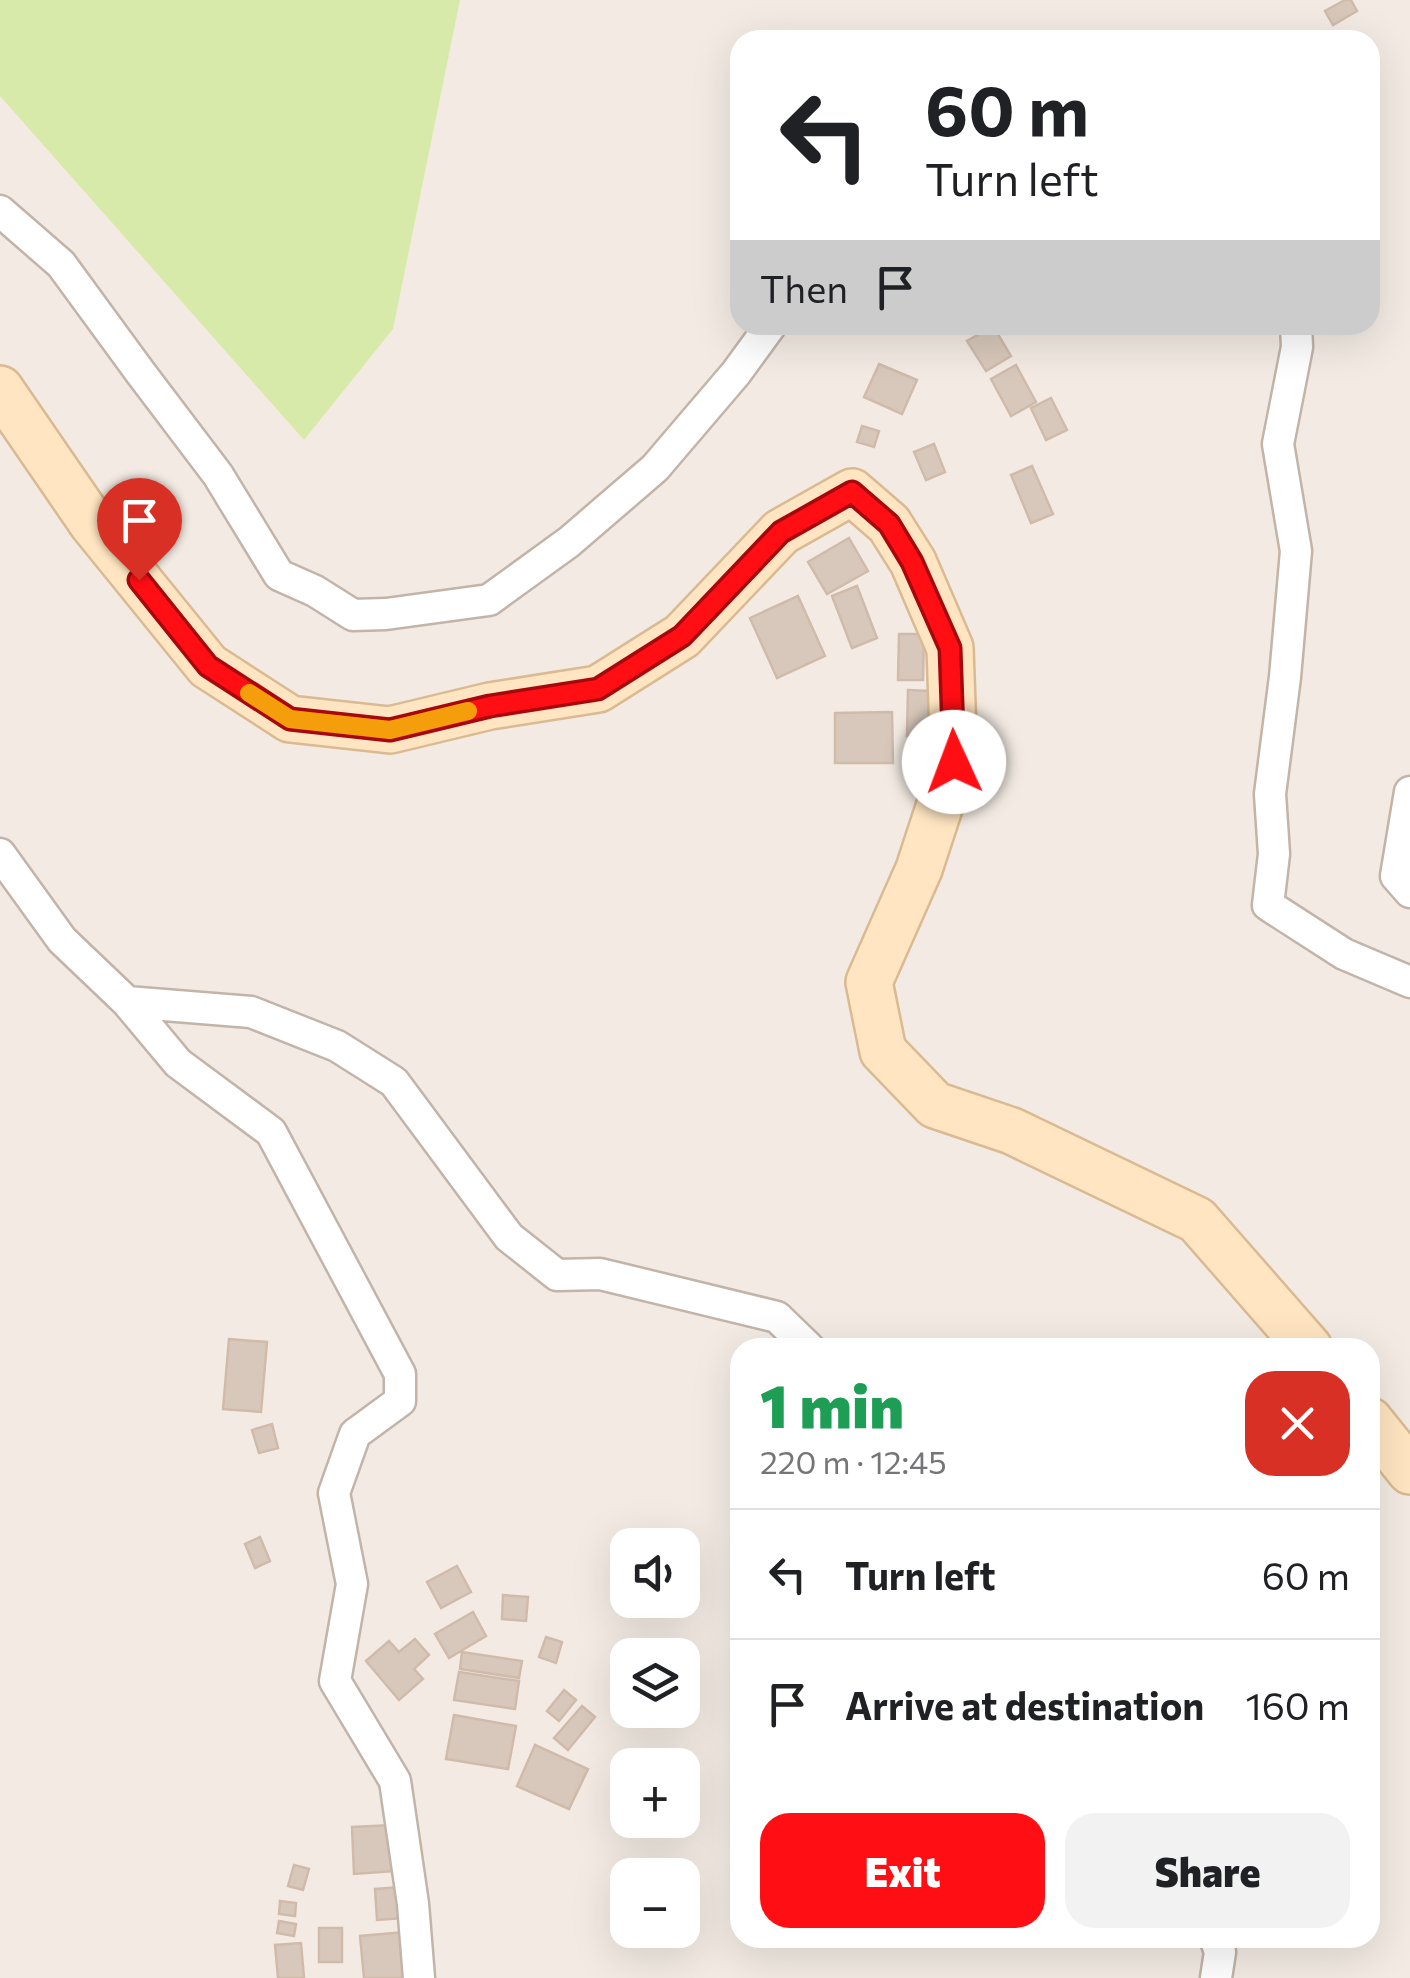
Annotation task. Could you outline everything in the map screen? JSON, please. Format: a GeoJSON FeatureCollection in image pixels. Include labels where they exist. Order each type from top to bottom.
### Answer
{"type":"FeatureCollection","features":[{"type":"Feature","properties":{"kind":"main road"},"geometry":{"type":"LineString","coordinates":[[0,388],[92,523],[208,666],[290,719],[390,730],[490,706],[598,689],[682,636],[781,532],[852,492],[889,524],[912,562],[950,648],[954,762],[919,868],[870,982],[882,1051],[935,1105],[1012,1131],[1196,1220],[1301,1338]]}},
{"type":"Feature","properties":{"kind":"main road"},"geometry":{"type":"LineString","coordinates":[[1380,1434],[1410,1471]]}},
{"type":"Feature","properties":{"kind":"street"},"geometry":{"type":"LineString","coordinates":[[0,212],[61,264],[218,475],[279,575],[315,591],[353,615],[489,600],[569,542],[655,468],[764,335]]}},
{"type":"Feature","properties":{"kind":"street"},"geometry":{"type":"LineString","coordinates":[[1296,335],[1278,444],[1296,551],[1270,794],[1274,854],[1268,905],[1344,954],[1410,982]]}},
{"type":"Feature","properties":{"kind":"street"},"geometry":{"type":"LineString","coordinates":[[1410,792],[1396,876],[1410,892]]}},
{"type":"Feature","properties":{"kind":"street"},"geometry":{"type":"LineString","coordinates":[[0,854],[62,940],[127,1002],[178,1064],[271,1132],[400,1374],[400,1402],[356,1434],[334,1493],[352,1584],[335,1681],[394,1781],[420,1978]]}},
{"type":"Feature","properties":{"kind":"street"},"geometry":{"type":"LineString","coordinates":[[127,1002],[251,1012],[337,1046],[394,1082],[508,1237],[557,1275],[600,1274],[777,1317],[799,1338]]}},
{"type":"Feature","properties":{"kind":"street"},"geometry":{"type":"LineString","coordinates":[[1216,1978],[1219,1948]]}},
{"type":"Feature","properties":{"kind":"green space"},"geometry":{"type":"Polygon","coordinates":[[[0,0],[460,0],[393,329],[304,440],[0,96],[0,0]]]}},
{"type":"Feature","properties":{"kind":"building"},"geometry":{"type":"Polygon","coordinates":[[[1351,0],[1357,11],[1333,25],[1325,11],[1351,0]]]}},
{"type":"Feature","properties":{"kind":"building"},"geometry":{"type":"Polygon","coordinates":[[[977,335],[998,335],[1011,356],[986,371],[967,341],[977,335]]]}},
{"type":"Feature","properties":{"kind":"building"},"geometry":{"type":"Polygon","coordinates":[[[879,364],[917,380],[902,414],[864,397],[879,364]]]}},
{"type":"Feature","properties":{"kind":"building"},"geometry":{"type":"Polygon","coordinates":[[[1016,365],[1036,402],[1011,416],[991,379],[1016,365]]]}},
{"type":"Feature","properties":{"kind":"building"},"geometry":{"type":"Polygon","coordinates":[[[1051,398],[1067,430],[1046,440],[1031,408],[1051,398]]]}},
{"type":"Feature","properties":{"kind":"building"},"geometry":{"type":"Polygon","coordinates":[[[862,426],[879,431],[874,447],[857,442],[862,426]]]}},
{"type":"Feature","properties":{"kind":"building"},"geometry":{"type":"Polygon","coordinates":[[[934,444],[945,472],[926,480],[914,452],[934,444]]]}},
{"type":"Feature","properties":{"kind":"building"},"geometry":{"type":"Polygon","coordinates":[[[1032,466],[1053,514],[1031,523],[1011,475],[1032,466]]]}},
{"type":"Feature","properties":{"kind":"building"},"geometry":{"type":"Polygon","coordinates":[[[849,538],[868,571],[827,594],[808,562],[849,538]]]}},
{"type":"Feature","properties":{"kind":"building"},"geometry":{"type":"Polygon","coordinates":[[[857,586],[877,638],[852,648],[832,596],[857,586]]]}},
{"type":"Feature","properties":{"kind":"building"},"geometry":{"type":"Polygon","coordinates":[[[798,596],[825,656],[777,678],[750,618],[798,596]]]}},
{"type":"Feature","properties":{"kind":"building"},"geometry":{"type":"Polygon","coordinates":[[[899,634],[924,634],[923,680],[898,680],[899,634]]]}},
{"type":"Feature","properties":{"kind":"building"},"geometry":{"type":"Polygon","coordinates":[[[908,690],[929,691],[928,736],[907,736],[908,690]]]}},
{"type":"Feature","properties":{"kind":"building"},"geometry":{"type":"Polygon","coordinates":[[[892,712],[893,763],[835,763],[835,713],[892,712]]]}},
{"type":"Feature","properties":{"kind":"building"},"geometry":{"type":"Polygon","coordinates":[[[229,1339],[267,1342],[261,1412],[223,1409],[229,1339]]]}},
{"type":"Feature","properties":{"kind":"building"},"geometry":{"type":"Polygon","coordinates":[[[272,1424],[278,1448],[259,1453],[252,1430],[272,1424]]]}},
{"type":"Feature","properties":{"kind":"building"},"geometry":{"type":"Polygon","coordinates":[[[260,1537],[270,1561],[255,1568],[245,1544],[260,1537]]]}},
{"type":"Feature","properties":{"kind":"building"},"geometry":{"type":"Polygon","coordinates":[[[457,1566],[471,1592],[441,1608],[427,1582],[457,1566]]]}},
{"type":"Feature","properties":{"kind":"building"},"geometry":{"type":"Polygon","coordinates":[[[503,1595],[528,1597],[526,1621],[502,1619],[503,1595]]]}},
{"type":"Feature","properties":{"kind":"building"},"geometry":{"type":"Polygon","coordinates":[[[473,1612],[486,1636],[449,1658],[435,1634],[473,1612]]]}},
{"type":"Feature","properties":{"kind":"building"},"geometry":{"type":"Polygon","coordinates":[[[546,1637],[562,1642],[556,1663],[539,1657],[546,1637]]]}},
{"type":"Feature","properties":{"kind":"building"},"geometry":{"type":"Polygon","coordinates":[[[415,1639],[429,1655],[414,1669],[423,1679],[399,1700],[366,1661],[389,1641],[399,1652],[415,1639]]]}},
{"type":"Feature","properties":{"kind":"building"},"geometry":{"type":"Polygon","coordinates":[[[462,1652],[522,1661],[519,1678],[460,1669],[462,1652]]]}},
{"type":"Feature","properties":{"kind":"building"},"geometry":{"type":"Polygon","coordinates":[[[459,1672],[519,1681],[515,1709],[454,1700],[459,1672]]]}},
{"type":"Feature","properties":{"kind":"building"},"geometry":{"type":"Polygon","coordinates":[[[564,1690],[576,1700],[559,1721],[547,1711],[564,1690]]]}},
{"type":"Feature","properties":{"kind":"building"},"geometry":{"type":"Polygon","coordinates":[[[582,1706],[595,1717],[568,1750],[554,1738],[582,1706]]]}},
{"type":"Feature","properties":{"kind":"building"},"geometry":{"type":"Polygon","coordinates":[[[454,1715],[516,1726],[508,1769],[446,1759],[454,1715]]]}},
{"type":"Feature","properties":{"kind":"building"},"geometry":{"type":"Polygon","coordinates":[[[535,1745],[588,1769],[569,1809],[517,1786],[535,1745]]]}},
{"type":"Feature","properties":{"kind":"building"},"geometry":{"type":"Polygon","coordinates":[[[392,1825],[394,1871],[354,1874],[352,1827],[392,1825]]]}},
{"type":"Feature","properties":{"kind":"building"},"geometry":{"type":"Polygon","coordinates":[[[294,1865],[309,1869],[303,1890],[288,1886],[294,1865]]]}},
{"type":"Feature","properties":{"kind":"building"},"geometry":{"type":"Polygon","coordinates":[[[401,1887],[403,1918],[377,1920],[375,1889],[401,1887]]]}},
{"type":"Feature","properties":{"kind":"building"},"geometry":{"type":"Polygon","coordinates":[[[280,1901],[296,1903],[295,1916],[279,1914],[280,1901]]]}},
{"type":"Feature","properties":{"kind":"building"},"geometry":{"type":"Polygon","coordinates":[[[279,1921],[296,1924],[294,1936],[277,1933],[279,1921]]]}},
{"type":"Feature","properties":{"kind":"building"},"geometry":{"type":"Polygon","coordinates":[[[319,1928],[342,1928],[342,1962],[319,1962],[319,1928]]]}},
{"type":"Feature","properties":{"kind":"building"},"geometry":{"type":"Polygon","coordinates":[[[404,1932],[409,1978],[364,1978],[360,1936],[404,1932]]]}},
{"type":"Feature","properties":{"kind":"building"},"geometry":{"type":"Polygon","coordinates":[[[301,1943],[304,1978],[278,1978],[275,1945],[301,1943]]]}},
{"type":"Feature","properties":{"kind":"slow traffic"},"geometry":{"type":"LineString","coordinates":[[249,693],[290,719],[390,730],[468,711]]}},
{"type":"Feature","properties":{"kind":"route"},"geometry":{"type":"LineString","coordinates":[[139,580],[208,666],[290,719],[390,730],[490,706],[598,689],[682,636],[781,532],[852,492],[889,524],[912,562],[950,648],[954,762]]}}]}
